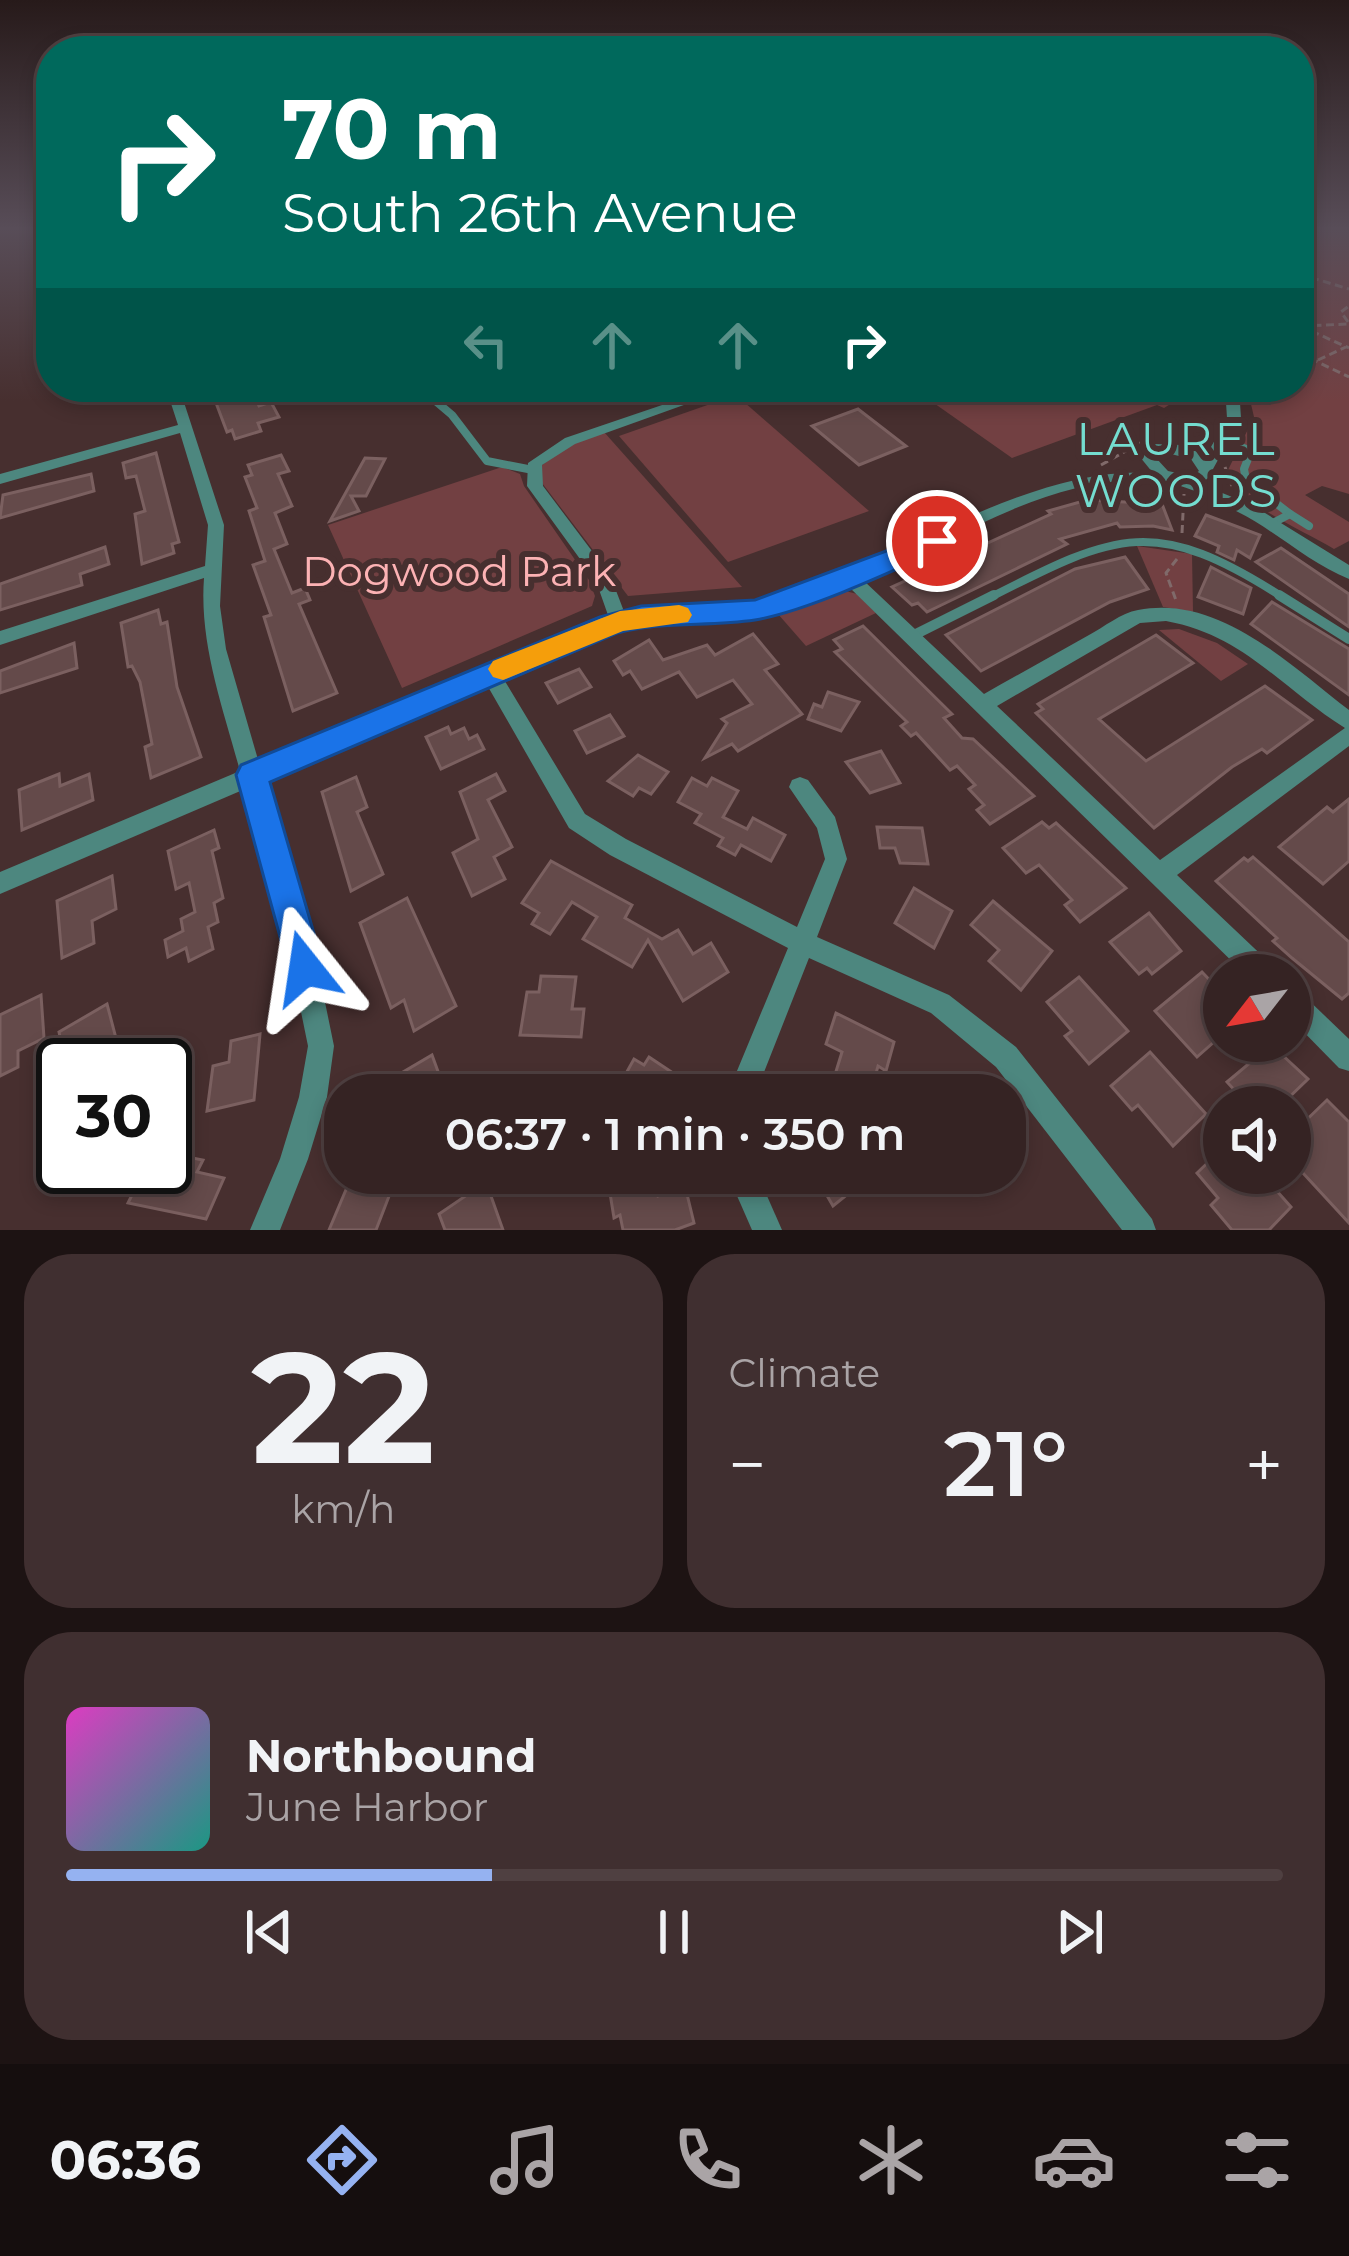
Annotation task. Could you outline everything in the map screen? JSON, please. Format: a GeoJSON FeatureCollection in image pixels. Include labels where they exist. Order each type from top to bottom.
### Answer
{"type":"FeatureCollection","features":[{"type":"Feature","properties":{"kind":"street"},"geometry":{"type":"LineString","coordinates":[[178,402],[216,525],[212,627],[305,968],[321,1046],[313,1097],[295,1159],[265,1230]]}},
{"type":"Feature","properties":{"kind":"street"},"geometry":{"type":"LineString","coordinates":[[620,621],[604,579],[535,486],[533,470],[544,455],[569,441],[683,402]]}},
{"type":"Feature","properties":{"kind":"street"},"geometry":{"type":"LineString","coordinates":[[1160,445],[1149,464],[1179,485],[1199,480],[1234,418],[1233,402]]}},
{"type":"Feature","properties":{"kind":"street"},"geometry":{"type":"LineString","coordinates":[[0,479],[186,427]]}},
{"type":"Feature","properties":{"kind":"street"},"geometry":{"type":"LineString","coordinates":[[0,883],[620,621],[746,612],[850,578],[1160,445],[1222,438]]}},
{"type":"Feature","properties":{"kind":"street"},"geometry":{"type":"LineString","coordinates":[[1160,445],[1193,454],[1246,509]]}},
{"type":"Feature","properties":{"kind":"street"},"geometry":{"type":"LineString","coordinates":[[1103,471],[1179,485],[1246,509],[1348,572]]}},
{"type":"Feature","properties":{"kind":"street"},"geometry":{"type":"LineString","coordinates":[[0,638],[211,570]]}},
{"type":"Feature","properties":{"kind":"street"},"geometry":{"type":"LineString","coordinates":[[850,578],[1242,954]]}},
{"type":"Feature","properties":{"kind":"street"},"geometry":{"type":"LineString","coordinates":[[985,704],[1137,617],[1180,616],[1234,638],[1349,721]]}},
{"type":"Feature","properties":{"kind":"street"},"geometry":{"type":"LineString","coordinates":[[491,674],[577,821],[803,943],[940,1004],[1006,1057],[1141,1230]]}},
{"type":"Feature","properties":{"kind":"street"},"geometry":{"type":"LineString","coordinates":[[1160,874],[1349,736]]}},
{"type":"Feature","properties":{"kind":"street"},"geometry":{"type":"LineString","coordinates":[[750,1074],[836,860],[827,824],[800,787]]}},
{"type":"Feature","properties":{"kind":"street"},"geometry":{"type":"LineString","coordinates":[[1311,1021],[1349,1058]]}},
{"type":"Feature","properties":{"kind":"street"},"geometry":{"type":"LineString","coordinates":[[751,1194],[766,1230]]}},
{"type":"Feature","properties":{"kind":"lane"},"geometry":{"type":"LineString","coordinates":[[437,402],[488,460],[533,470]]}},
{"type":"Feature","properties":{"kind":"lane"},"geometry":{"type":"LineString","coordinates":[[1222,438],[1251,451],[1244,469],[1246,480],[1309,526]]}},
{"type":"Feature","properties":{"kind":"lane"},"geometry":{"type":"LineString","coordinates":[[1271,524],[1290,514]]}},
{"type":"Feature","properties":{"kind":"lane"},"geometry":{"type":"LineString","coordinates":[[910,637],[1092,547],[1136,540],[1179,546],[1232,564],[1349,639]]}},
{"type":"Feature","properties":{"kind":"path"},"geometry":{"type":"LineString","coordinates":[[1348,288],[1349,297]]}},
{"type":"Feature","properties":{"kind":"path"},"geometry":{"type":"LineString","coordinates":[[1349,306],[1341,312],[1349,324]]}},
{"type":"Feature","properties":{"kind":"path"},"geometry":{"type":"LineString","coordinates":[[1314,325],[1349,324]]}},
{"type":"Feature","properties":{"kind":"path"},"geometry":{"type":"LineString","coordinates":[[1314,333],[1348,348]]}},
{"type":"Feature","properties":{"kind":"path"},"geometry":{"type":"LineString","coordinates":[[1316,361],[1348,348]]}},
{"type":"Feature","properties":{"kind":"path"},"geometry":{"type":"LineString","coordinates":[[1316,361],[1349,376]]}},
{"type":"Feature","properties":{"kind":"path"},"geometry":{"type":"LineString","coordinates":[[1103,471],[1141,440],[1160,445]]}},
{"type":"Feature","properties":{"kind":"path"},"geometry":{"type":"LineString","coordinates":[[1167,571],[1179,556],[1179,485]]}},
{"type":"Feature","properties":{"kind":"path"},"geometry":{"type":"LineString","coordinates":[[1167,571],[1177,572]]}},
{"type":"Feature","properties":{"kind":"path"},"geometry":{"type":"LineString","coordinates":[[1167,571],[1180,616]]}},
{"type":"Feature","properties":{"kind":"green space"},"geometry":{"type":"Polygon","coordinates":[[[1314,286],[1349,286],[1349,494],[1322,486],[1305,495],[1349,522],[1349,541],[1334,549],[1259,506],[1235,483],[1228,470],[1254,417],[1250,402],[1314,402],[1314,286]]]}},
{"type":"Feature","properties":{"kind":"green space"},"geometry":{"type":"Polygon","coordinates":[[[716,402],[744,402],[869,511],[728,562],[619,436],[716,402]]]}},
{"type":"Feature","properties":{"kind":"green space"},"geometry":{"type":"Polygon","coordinates":[[[932,402],[1174,402],[1164,408],[1157,405],[1012,458],[932,402]]]}},
{"type":"Feature","properties":{"kind":"green space","name":"Dogwood Park"},"geometry":{"type":"Polygon","coordinates":[[[604,432],[742,587],[628,596],[539,479],[542,465],[568,445],[604,432]]]}},
{"type":"Feature","properties":{"kind":"green space","name":"Dogwood Park"},"geometry":{"type":"Polygon","coordinates":[[[502,467],[520,474],[589,580],[595,596],[592,606],[402,688],[328,525],[502,467]]]}},
{"type":"Feature","properties":{"kind":"green space"},"geometry":{"type":"Polygon","coordinates":[[[1137,546],[1192,554],[1193,612],[1163,607],[1137,546]]]}},
{"type":"Feature","properties":{"kind":"green space"},"geometry":{"type":"Polygon","coordinates":[[[838,589],[857,594],[876,613],[806,646],[778,614],[838,589]]]}},
{"type":"Feature","properties":{"kind":"green space"},"geometry":{"type":"Polygon","coordinates":[[[1179,629],[1217,643],[1248,664],[1221,681],[1159,630],[1179,629]]]}},
{"type":"Feature","properties":{"kind":"building"},"geometry":{"type":"Polygon","coordinates":[[[216,402],[257,402],[259,406],[271,402],[279,417],[258,423],[261,431],[235,439],[232,430],[227,432],[216,402]]]}},
{"type":"Feature","properties":{"kind":"building"},"geometry":{"type":"Polygon","coordinates":[[[858,409],[906,446],[859,465],[812,426],[858,409]]]}},
{"type":"Feature","properties":{"kind":"building"},"geometry":{"type":"Polygon","coordinates":[[[156,453],[179,542],[172,544],[174,553],[142,564],[135,514],[145,511],[136,476],[126,478],[123,463],[156,453]]]}},
{"type":"Feature","properties":{"kind":"building"},"geometry":{"type":"Polygon","coordinates":[[[281,455],[289,471],[278,474],[292,506],[275,513],[287,544],[274,549],[292,593],[305,588],[310,600],[299,604],[337,693],[293,711],[264,617],[271,615],[253,565],[265,561],[249,511],[257,508],[245,477],[252,475],[248,465],[281,455]]]}},
{"type":"Feature","properties":{"kind":"building"},"geometry":{"type":"Polygon","coordinates":[[[365,458],[385,459],[366,496],[351,496],[359,511],[330,521],[365,458]]]}},
{"type":"Feature","properties":{"kind":"building"},"geometry":{"type":"Polygon","coordinates":[[[91,474],[94,491],[0,518],[3,495],[91,474]]]}},
{"type":"Feature","properties":{"kind":"building"},"geometry":{"type":"Polygon","coordinates":[[[1087,500],[1162,504],[1172,530],[1117,523],[1060,539],[1067,544],[927,612],[892,587],[1051,514],[1048,511],[1087,500]]]}},
{"type":"Feature","properties":{"kind":"building"},"geometry":{"type":"Polygon","coordinates":[[[1206,515],[1260,535],[1250,558],[1237,550],[1234,560],[1217,552],[1219,546],[1195,536],[1206,515]]]}},
{"type":"Feature","properties":{"kind":"building"},"geometry":{"type":"Polygon","coordinates":[[[105,547],[109,564],[80,574],[82,585],[0,610],[0,584],[105,547]]]}},
{"type":"Feature","properties":{"kind":"building"},"geometry":{"type":"Polygon","coordinates":[[[1281,548],[1349,594],[1349,627],[1256,562],[1281,548]]]}},
{"type":"Feature","properties":{"kind":"building"},"geometry":{"type":"Polygon","coordinates":[[[1125,557],[1148,589],[1110,602],[981,671],[946,635],[1075,569],[1125,557]]]}},
{"type":"Feature","properties":{"kind":"building"},"geometry":{"type":"Polygon","coordinates":[[[1211,567],[1251,588],[1243,614],[1198,597],[1211,567]]]}},
{"type":"Feature","properties":{"kind":"building"},"geometry":{"type":"Polygon","coordinates":[[[1272,602],[1349,649],[1349,695],[1251,624],[1272,602]]]}},
{"type":"Feature","properties":{"kind":"building"},"geometry":{"type":"Polygon","coordinates":[[[158,610],[161,624],[167,622],[177,687],[201,757],[151,778],[145,747],[152,744],[140,682],[132,666],[128,667],[121,623],[158,610]]]}},
{"type":"Feature","properties":{"kind":"building"},"geometry":{"type":"Polygon","coordinates":[[[863,626],[952,714],[944,718],[962,738],[973,739],[1034,796],[990,824],[977,810],[984,805],[969,789],[975,785],[957,766],[950,770],[916,733],[911,736],[901,726],[907,722],[835,652],[842,649],[834,640],[863,626]]]}},
{"type":"Feature","properties":{"kind":"building"},"geometry":{"type":"Polygon","coordinates":[[[753,634],[778,664],[765,670],[802,714],[738,751],[732,744],[705,758],[727,723],[722,719],[752,704],[733,680],[697,697],[679,672],[642,689],[630,671],[623,675],[614,661],[649,640],[663,660],[707,645],[715,655],[753,634]]]}},
{"type":"Feature","properties":{"kind":"building"},"geometry":{"type":"Polygon","coordinates":[[[1156,635],[1193,663],[1099,719],[1146,761],[1265,686],[1312,720],[1267,753],[1262,749],[1232,767],[1154,828],[1036,713],[1043,709],[1038,704],[1156,635]]]}},
{"type":"Feature","properties":{"kind":"building"},"geometry":{"type":"Polygon","coordinates":[[[74,643],[77,668],[0,693],[0,671],[74,643]]]}},
{"type":"Feature","properties":{"kind":"building"},"geometry":{"type":"Polygon","coordinates":[[[579,669],[591,687],[558,703],[546,683],[579,669]]]}},
{"type":"Feature","properties":{"kind":"building"},"geometry":{"type":"Polygon","coordinates":[[[828,692],[859,702],[841,731],[808,719],[814,704],[822,707],[828,692]]]}},
{"type":"Feature","properties":{"kind":"building"},"geometry":{"type":"Polygon","coordinates":[[[610,715],[624,736],[587,753],[575,731],[610,715]]]}},
{"type":"Feature","properties":{"kind":"building"},"geometry":{"type":"Polygon","coordinates":[[[448,727],[451,734],[464,728],[469,739],[477,735],[484,749],[441,769],[426,737],[448,727]]]}},
{"type":"Feature","properties":{"kind":"building"},"geometry":{"type":"Polygon","coordinates":[[[881,751],[900,783],[870,793],[846,762],[881,751]]]}},
{"type":"Feature","properties":{"kind":"building"},"geometry":{"type":"Polygon","coordinates":[[[638,755],[668,772],[651,794],[639,788],[633,796],[608,781],[638,755]]]}},
{"type":"Feature","properties":{"kind":"building"},"geometry":{"type":"Polygon","coordinates":[[[59,774],[60,786],[89,774],[93,800],[22,830],[19,790],[59,774]]]}},
{"type":"Feature","properties":{"kind":"building"},"geometry":{"type":"Polygon","coordinates":[[[496,774],[505,791],[488,800],[512,847],[494,857],[505,879],[472,896],[453,853],[478,839],[460,792],[496,774]]]}},
{"type":"Feature","properties":{"kind":"building"},"geometry":{"type":"Polygon","coordinates":[[[356,777],[367,807],[357,812],[383,874],[351,891],[322,792],[356,777]]]}},
{"type":"Feature","properties":{"kind":"building"},"geometry":{"type":"Polygon","coordinates":[[[692,778],[707,786],[712,778],[738,791],[723,817],[747,829],[753,818],[785,835],[771,861],[741,845],[735,855],[718,846],[723,838],[695,823],[701,814],[678,802],[692,778]]]}},
{"type":"Feature","properties":{"kind":"building"},"geometry":{"type":"Polygon","coordinates":[[[1349,799],[1349,861],[1323,884],[1279,847],[1327,807],[1333,812],[1349,799]]]}},
{"type":"Feature","properties":{"kind":"building"},"geometry":{"type":"Polygon","coordinates":[[[1042,822],[1049,828],[1056,823],[1126,888],[1080,922],[1065,905],[1072,900],[1039,865],[1026,873],[1003,848],[1042,822]]]}},
{"type":"Feature","properties":{"kind":"building"},"geometry":{"type":"Polygon","coordinates":[[[877,827],[922,828],[928,864],[900,863],[895,848],[880,848],[877,827]]]}},
{"type":"Feature","properties":{"kind":"building"},"geometry":{"type":"Polygon","coordinates":[[[214,830],[219,848],[212,851],[223,898],[214,903],[218,922],[208,927],[213,949],[189,961],[186,948],[168,957],[165,940],[183,931],[181,919],[195,912],[189,883],[176,889],[168,851],[214,830]]]}},
{"type":"Feature","properties":{"kind":"building"},"geometry":{"type":"Polygon","coordinates":[[[1253,857],[1349,942],[1349,993],[1342,999],[1311,973],[1311,954],[1288,954],[1216,881],[1244,858],[1253,857]]]}},
{"type":"Feature","properties":{"kind":"building"},"geometry":{"type":"Polygon","coordinates":[[[551,861],[632,905],[625,918],[662,939],[678,930],[693,954],[711,943],[728,972],[683,1001],[648,940],[632,967],[583,939],[597,917],[572,902],[550,934],[532,924],[539,913],[522,903],[551,861]]]}},
{"type":"Feature","properties":{"kind":"building"},"geometry":{"type":"Polygon","coordinates":[[[112,876],[116,909],[92,921],[94,943],[62,958],[57,901],[112,876]]]}},
{"type":"Feature","properties":{"kind":"building"},"geometry":{"type":"Polygon","coordinates":[[[914,888],[952,911],[934,948],[895,923],[914,888]]]}},
{"type":"Feature","properties":{"kind":"building"},"geometry":{"type":"Polygon","coordinates":[[[407,898],[456,1006],[414,1031],[404,1000],[391,1008],[360,923],[407,898]]]}},
{"type":"Feature","properties":{"kind":"building"},"geometry":{"type":"Polygon","coordinates":[[[993,901],[1052,951],[1021,990],[989,961],[999,950],[971,925],[993,901]]]}},
{"type":"Feature","properties":{"kind":"building"},"geometry":{"type":"Polygon","coordinates":[[[1149,913],[1181,951],[1152,974],[1147,968],[1139,974],[1110,942],[1149,913]]]}},
{"type":"Feature","properties":{"kind":"building"},"geometry":{"type":"Polygon","coordinates":[[[1202,972],[1203,1052],[1197,1057],[1155,1011],[1202,972]]]}},
{"type":"Feature","properties":{"kind":"building"},"geometry":{"type":"Polygon","coordinates":[[[541,976],[576,977],[572,1009],[584,1009],[581,1037],[520,1035],[527,992],[539,992],[541,976]]]}},
{"type":"Feature","properties":{"kind":"building"},"geometry":{"type":"Polygon","coordinates":[[[1079,977],[1128,1031],[1089,1064],[1065,1036],[1072,1031],[1047,1002],[1079,977]]]}},
{"type":"Feature","properties":{"kind":"building"},"geometry":{"type":"Polygon","coordinates":[[[41,995],[44,1038],[18,1051],[18,1067],[0,1076],[0,1015],[41,995]]]}},
{"type":"Feature","properties":{"kind":"building"},"geometry":{"type":"Polygon","coordinates":[[[107,1004],[116,1038],[60,1038],[59,1032],[107,1004]]]}},
{"type":"Feature","properties":{"kind":"building"},"geometry":{"type":"Polygon","coordinates":[[[836,1013],[894,1042],[886,1071],[878,1066],[876,1074],[835,1074],[842,1052],[826,1044],[836,1013]]]}},
{"type":"Feature","properties":{"kind":"building"},"geometry":{"type":"Polygon","coordinates":[[[260,1034],[254,1100],[207,1111],[213,1066],[229,1062],[231,1041],[260,1034]]]}},
{"type":"Feature","properties":{"kind":"building"},"geometry":{"type":"Polygon","coordinates":[[[1150,1052],[1203,1111],[1203,1117],[1173,1146],[1138,1105],[1132,1110],[1111,1086],[1150,1052]]]}},
{"type":"Feature","properties":{"kind":"building"},"geometry":{"type":"Polygon","coordinates":[[[432,1055],[439,1074],[400,1074],[432,1055]]]}},
{"type":"Feature","properties":{"kind":"building"},"geometry":{"type":"Polygon","coordinates":[[[649,1057],[674,1074],[626,1074],[634,1059],[644,1065],[649,1057]]]}},
{"type":"Feature","properties":{"kind":"building"},"geometry":{"type":"Polygon","coordinates":[[[1251,1062],[1290,1062],[1308,1079],[1301,1086],[1231,1086],[1227,1082],[1251,1062]]]}},
{"type":"Feature","properties":{"kind":"building"},"geometry":{"type":"Polygon","coordinates":[[[1327,1100],[1349,1122],[1349,1223],[1311,1182],[1311,1116],[1327,1100]]]}},
{"type":"Feature","properties":{"kind":"building"},"geometry":{"type":"Polygon","coordinates":[[[192,1158],[203,1160],[197,1172],[224,1178],[206,1219],[128,1203],[132,1194],[192,1194],[192,1158]]]}},
{"type":"Feature","properties":{"kind":"building"},"geometry":{"type":"Polygon","coordinates":[[[344,1194],[390,1194],[376,1230],[329,1230],[344,1194]]]}},
{"type":"Feature","properties":{"kind":"building"},"geometry":{"type":"Polygon","coordinates":[[[468,1194],[490,1194],[503,1230],[445,1230],[439,1214],[468,1194]]]}},
{"type":"Feature","properties":{"kind":"building"},"geometry":{"type":"Polygon","coordinates":[[[610,1194],[687,1194],[694,1223],[675,1230],[623,1230],[620,1215],[614,1218],[610,1194]]]}},
{"type":"Feature","properties":{"kind":"building"},"geometry":{"type":"Polygon","coordinates":[[[826,1194],[848,1194],[833,1206],[826,1194]]]}},
{"type":"Feature","properties":{"kind":"building"},"geometry":{"type":"Polygon","coordinates":[[[1215,1194],[1280,1194],[1291,1207],[1269,1230],[1232,1230],[1211,1205],[1218,1198],[1215,1194]]]}},
{"type":"Feature","properties":{"kind":"slow traffic"},"geometry":{"type":"LineString","coordinates":[[503,669],[597,628],[641,616],[679,615]]}},
{"type":"Feature","properties":{"kind":"district","name":"LAUREL WOODS"},"geometry":{"type":"Point","coordinates":[1177,464]}},
{"type":"Feature","properties":{"kind":"route"},"geometry":{"type":"LineString","coordinates":[[305,968],[252,775],[610,624],[641,616],[757,610],[937,541]]}}]}
